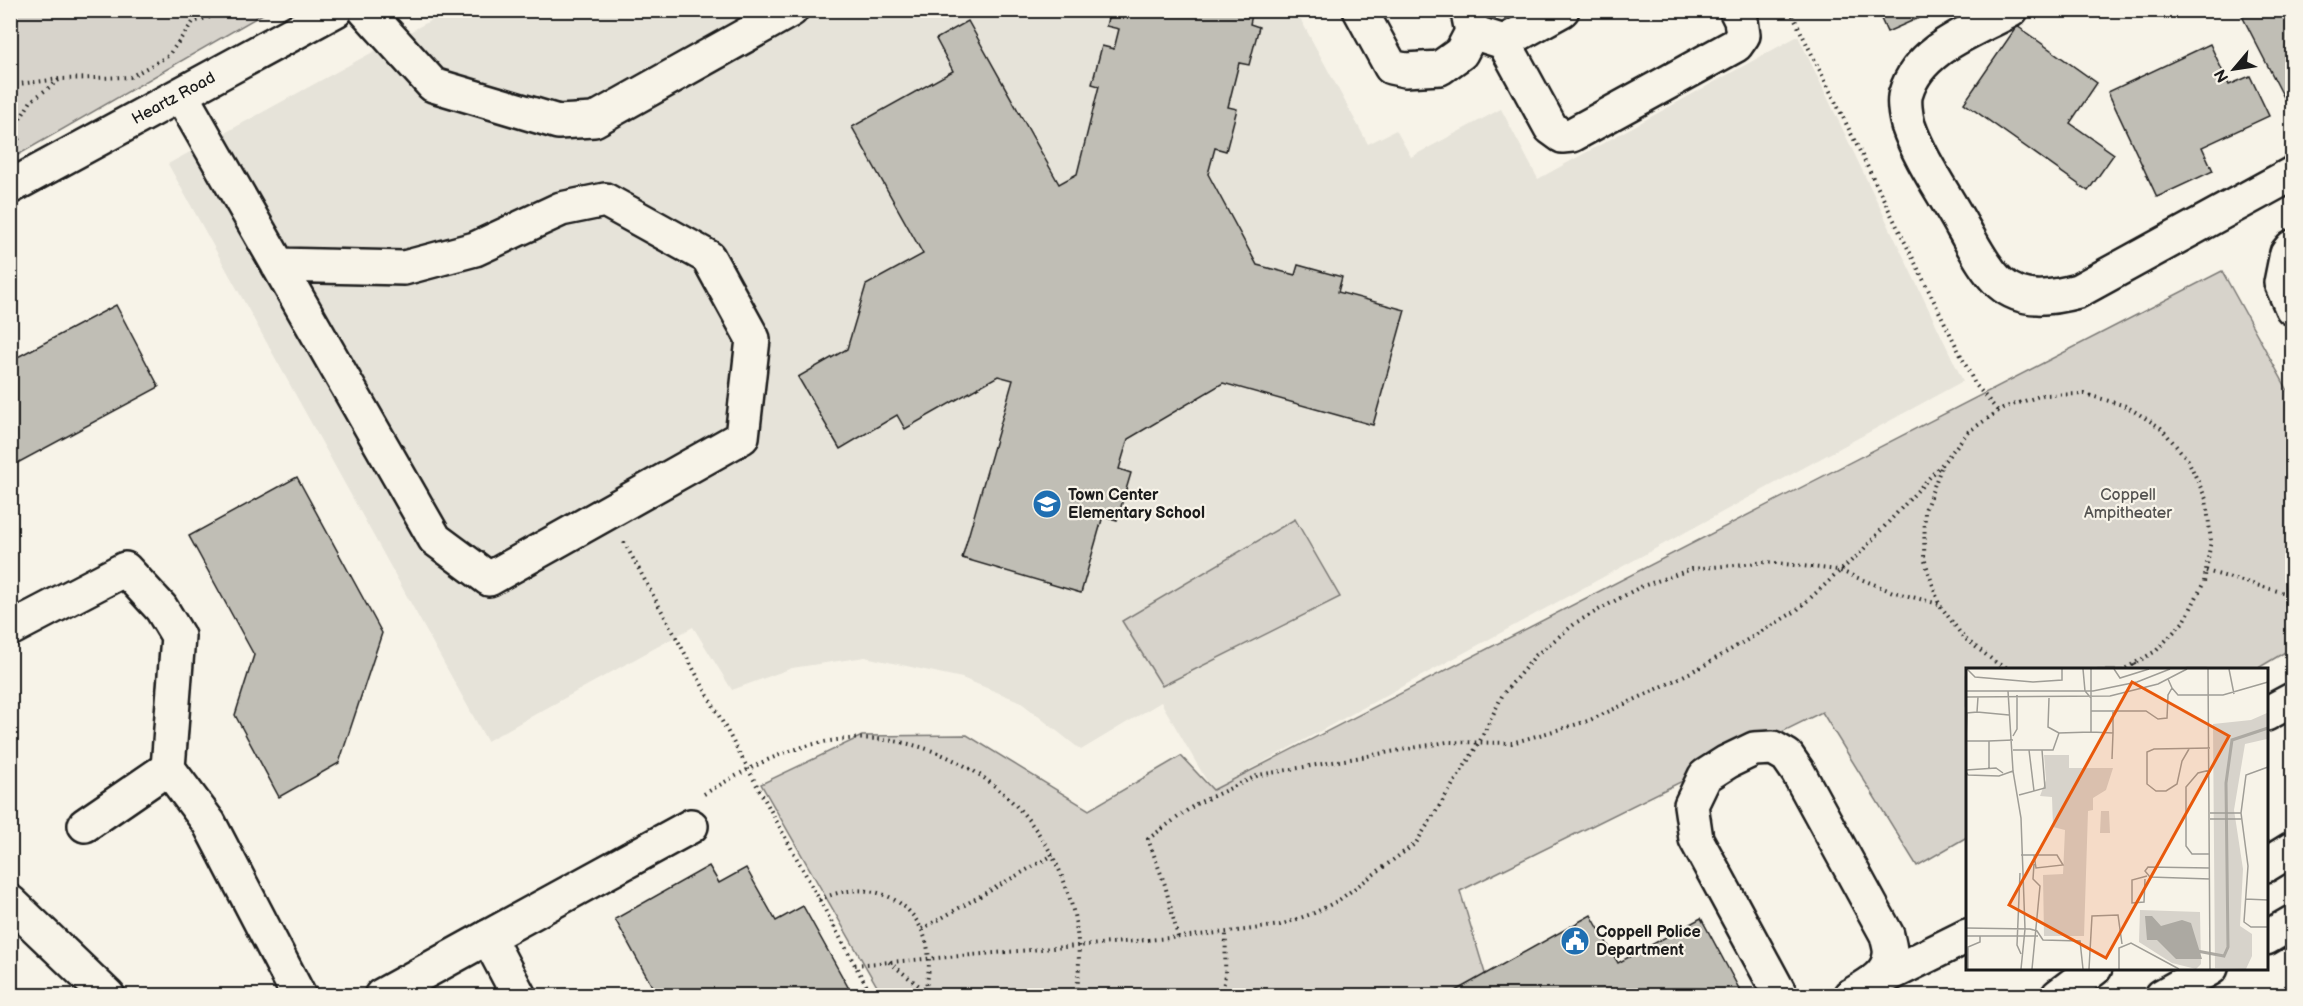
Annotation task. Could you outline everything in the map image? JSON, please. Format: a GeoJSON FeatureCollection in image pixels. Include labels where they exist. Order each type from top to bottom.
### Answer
{"type":"FeatureCollection","features":[{"type":"Feature","properties":{"kind":"street","name":"Heartz Road"},"geometry":{"type":"LineString","coordinates":[[10,187],[336,10]]}},
{"type":"Feature","properties":{"kind":"street"},"geometry":{"type":"LineString","coordinates":[[365,10],[433,85],[558,122],[594,120],[791,10]]}},
{"type":"Feature","properties":{"kind":"street"},"geometry":{"type":"LineString","coordinates":[[1360,10],[1390,67],[1405,70],[1440,68],[1461,53],[1470,21],[1504,42],[1551,128],[1562,136],[1572,135],[1736,45],[1743,35],[1741,20],[1736,10]]}},
{"type":"Feature","properties":{"kind":"street"},"geometry":{"type":"LineString","coordinates":[[1504,42],[1562,10]]}},
{"type":"Feature","properties":{"kind":"street"},"geometry":{"type":"LineString","coordinates":[[2011,10],[1940,48],[1919,66],[1905,94],[1907,123],[1923,157],[1981,259],[2000,283],[2024,296],[2033,297],[2050,298],[2078,291],[2292,174]]}},
{"type":"Feature","properties":{"kind":"street"},"geometry":{"type":"LineString","coordinates":[[181,95],[435,539],[489,579],[742,437],[753,339],[708,257],[605,200],[561,209],[475,249],[404,268],[279,265]]}},
{"type":"Feature","properties":{"kind":"street"},"geometry":{"type":"LineString","coordinates":[[2292,247],[2287,253],[2282,283],[2292,308]]}},
{"type":"Feature","properties":{"kind":"street"},"geometry":{"type":"LineString","coordinates":[[10,629],[125,569],[161,608],[178,636],[168,768],[209,823],[299,996]]}},
{"type":"Feature","properties":{"kind":"street"},"geometry":{"type":"LineString","coordinates":[[2267,713],[2292,700]]}},
{"type":"Feature","properties":{"kind":"street"},"geometry":{"type":"LineString","coordinates":[[1781,996],[1696,839],[1691,805],[1705,776],[1754,749],[1773,748],[1787,756],[1887,935],[1891,954],[1884,972],[1860,990]]}},
{"type":"Feature","properties":{"kind":"street"},"geometry":{"type":"LineString","coordinates":[[86,825],[168,768]]}},
{"type":"Feature","properties":{"kind":"street"},"geometry":{"type":"LineString","coordinates":[[381,996],[691,826]]}},
{"type":"Feature","properties":{"kind":"street"},"geometry":{"type":"LineString","coordinates":[[2267,864],[2292,849]]}},
{"type":"Feature","properties":{"kind":"street"},"geometry":{"type":"LineString","coordinates":[[10,902],[108,996]]}},
{"type":"Feature","properties":{"kind":"street"},"geometry":{"type":"LineString","coordinates":[[2267,937],[2292,923]]}},
{"type":"Feature","properties":{"kind":"street"},"geometry":{"type":"LineString","coordinates":[[488,937],[519,996]]}},
{"type":"Feature","properties":{"kind":"street"},"geometry":{"type":"LineString","coordinates":[[1860,990],[1966,937]]}},
{"type":"Feature","properties":{"kind":"street"},"geometry":{"type":"LineString","coordinates":[[2058,996],[2094,970]]}},
{"type":"Feature","properties":{"kind":"street"},"geometry":{"type":"LineString","coordinates":[[2162,996],[2209,970]]}},
{"type":"Feature","properties":{"kind":"path"},"geometry":{"type":"LineString","coordinates":[[10,85],[60,79],[130,77],[168,56],[193,22],[234,10]]}},
{"type":"Feature","properties":{"kind":"path"},"geometry":{"type":"LineString","coordinates":[[1790,10],[1975,384],[1998,411]]}},
{"type":"Feature","properties":{"kind":"path"},"geometry":{"type":"LineString","coordinates":[[14,129],[31,101],[60,79]]}},
{"type":"Feature","properties":{"kind":"path"},"geometry":{"type":"LineString","coordinates":[[10,123],[22,145],[16,148]]}},
{"type":"Feature","properties":{"kind":"path"},"geometry":{"type":"LineString","coordinates":[[1178,937],[1165,885],[1148,839],[1196,804],[1259,775],[1447,742],[1512,743],[1588,721],[1649,693],[1703,666],[1796,610],[1838,570],[1861,552],[1942,464],[1968,432],[1998,411],[2043,395],[2085,394],[2126,406],[2161,428],[2188,460],[2206,499],[2211,541],[2204,582],[2185,620],[2156,651],[2126,668]]}},
{"type":"Feature","properties":{"kind":"path"},"geometry":{"type":"LineString","coordinates":[[1942,464],[1925,510],[1924,558],[1939,604],[1964,638],[1998,664],[2008,668]]}},
{"type":"Feature","properties":{"kind":"path"},"geometry":{"type":"LineString","coordinates":[[608,512],[872,996]]}},
{"type":"Feature","properties":{"kind":"path"},"geometry":{"type":"LineString","coordinates":[[855,965],[1226,932],[1280,925],[1314,913],[1339,900],[1375,876],[1416,843],[1479,743],[1503,694],[1536,655],[1577,622],[1640,587],[1692,569],[1767,562],[1838,570],[1893,592],[1939,604]]}},
{"type":"Feature","properties":{"kind":"path"},"geometry":{"type":"LineString","coordinates":[[2206,571],[2292,594]]}},
{"type":"Feature","properties":{"kind":"path"},"geometry":{"type":"LineString","coordinates":[[2134,663],[2137,668]]}},
{"type":"Feature","properties":{"kind":"path"},"geometry":{"type":"LineString","coordinates":[[701,795],[776,754],[807,745],[839,740],[871,739],[903,743],[934,752],[964,765],[999,789],[1015,804],[1036,828],[1053,855],[1067,885],[1076,915],[1079,946],[1077,996]]}},
{"type":"Feature","properties":{"kind":"path"},"geometry":{"type":"LineString","coordinates":[[922,929],[1053,855]]}},
{"type":"Feature","properties":{"kind":"path"},"geometry":{"type":"LineString","coordinates":[[819,900],[833,893],[849,890],[880,892],[908,910],[922,929],[930,958],[930,974],[925,990]]}},
{"type":"Feature","properties":{"kind":"path"},"geometry":{"type":"LineString","coordinates":[[1222,996],[1226,932]]}},
{"type":"Feature","properties":{"kind":"path"},"geometry":{"type":"LineString","coordinates":[[889,962],[932,996]]}},
{"type":"Feature","properties":{"kind":"shaded area","name":"Town Center Elementary School"},"geometry":{"type":"Polygon","coordinates":[[[448,11],[1296,11],[1368,144],[1396,130],[1411,157],[1501,109],[1538,179],[1798,36],[1963,381],[1212,790],[1161,702],[1081,750],[1019,701],[962,678],[865,657],[792,668],[732,690],[693,627],[487,741],[168,164],[448,11]]]}},
{"type":"Feature","properties":{"kind":"shaded area"},"geometry":{"type":"Polygon","coordinates":[[[2292,981],[2292,995],[2266,995],[2292,981]]]}},
{"type":"Feature","properties":{"kind":"green space"},"geometry":{"type":"Polygon","coordinates":[[[11,10],[268,11],[11,159],[11,10]]]}},
{"type":"Feature","properties":{"kind":"green space","name":"Coppell Ampitheater"},"geometry":{"type":"Polygon","coordinates":[[[2222,271],[2292,398],[2292,648],[2258,668],[1966,668],[1966,838],[1917,866],[1822,712],[1460,891],[1491,993],[1486,995],[882,995],[761,784],[862,736],[967,735],[1089,810],[1181,756],[1213,790],[2222,271]]]}},
{"type":"Feature","properties":{"kind":"green space"},"geometry":{"type":"Polygon","coordinates":[[[1295,519],[1340,597],[1162,686],[1122,621],[1295,519]]]}},
{"type":"Feature","properties":{"kind":"building","name":"Town Center Elementary School"},"geometry":{"type":"Polygon","coordinates":[[[1110,10],[1253,10],[1250,24],[1259,27],[1249,65],[1239,63],[1228,107],[1237,109],[1226,151],[1215,148],[1208,174],[1257,265],[1295,275],[1298,265],[1342,277],[1338,292],[1405,310],[1373,425],[1223,383],[1128,439],[1119,469],[1131,473],[1117,520],[1103,516],[1081,593],[962,558],[1013,380],[998,376],[905,429],[897,415],[840,449],[798,377],[847,349],[866,285],[923,254],[852,127],[953,71],[936,39],[968,21],[1059,184],[1077,174],[1099,86],[1092,84],[1102,46],[1114,49],[1119,29],[1106,26],[1110,10]]]}},
{"type":"Feature","properties":{"kind":"building"},"geometry":{"type":"Polygon","coordinates":[[[1877,10],[1937,10],[1887,32],[1877,10]]]}},
{"type":"Feature","properties":{"kind":"building"},"geometry":{"type":"Polygon","coordinates":[[[2239,10],[2292,10],[2292,113],[2239,10]]]}},
{"type":"Feature","properties":{"kind":"building"},"geometry":{"type":"Polygon","coordinates":[[[2017,26],[2097,83],[2070,123],[2114,154],[2088,191],[1964,103],[2017,26]]]}},
{"type":"Feature","properties":{"kind":"building"},"geometry":{"type":"Polygon","coordinates":[[[2210,44],[2229,85],[2250,76],[2269,116],[2202,147],[2213,171],[2157,197],[2108,92],[2210,44]]]}},
{"type":"Feature","properties":{"kind":"building"},"geometry":{"type":"Polygon","coordinates":[[[116,305],[159,387],[10,467],[10,361],[116,305]]]}},
{"type":"Feature","properties":{"kind":"building"},"geometry":{"type":"Polygon","coordinates":[[[297,477],[382,633],[339,763],[279,797],[235,715],[254,655],[189,536],[297,477]]]}},
{"type":"Feature","properties":{"kind":"building"},"geometry":{"type":"Polygon","coordinates":[[[709,866],[719,883],[746,868],[776,921],[803,906],[853,996],[640,996],[653,988],[615,919],[709,866]]]}},
{"type":"Feature","properties":{"kind":"building","name":"Coppell Police Department"},"geometry":{"type":"Polygon","coordinates":[[[1591,915],[1618,963],[1701,918],[1743,996],[1446,996],[1591,915]]]}},
{"type":"Feature","properties":{"kind":"place","name":"Town Center Elementary School"},"geometry":{"type":"Point","coordinates":[1047,504]}},
{"type":"Feature","properties":{"kind":"place","name":"Coppell Police Department"},"geometry":{"type":"Point","coordinates":[1575,941]}}]}
